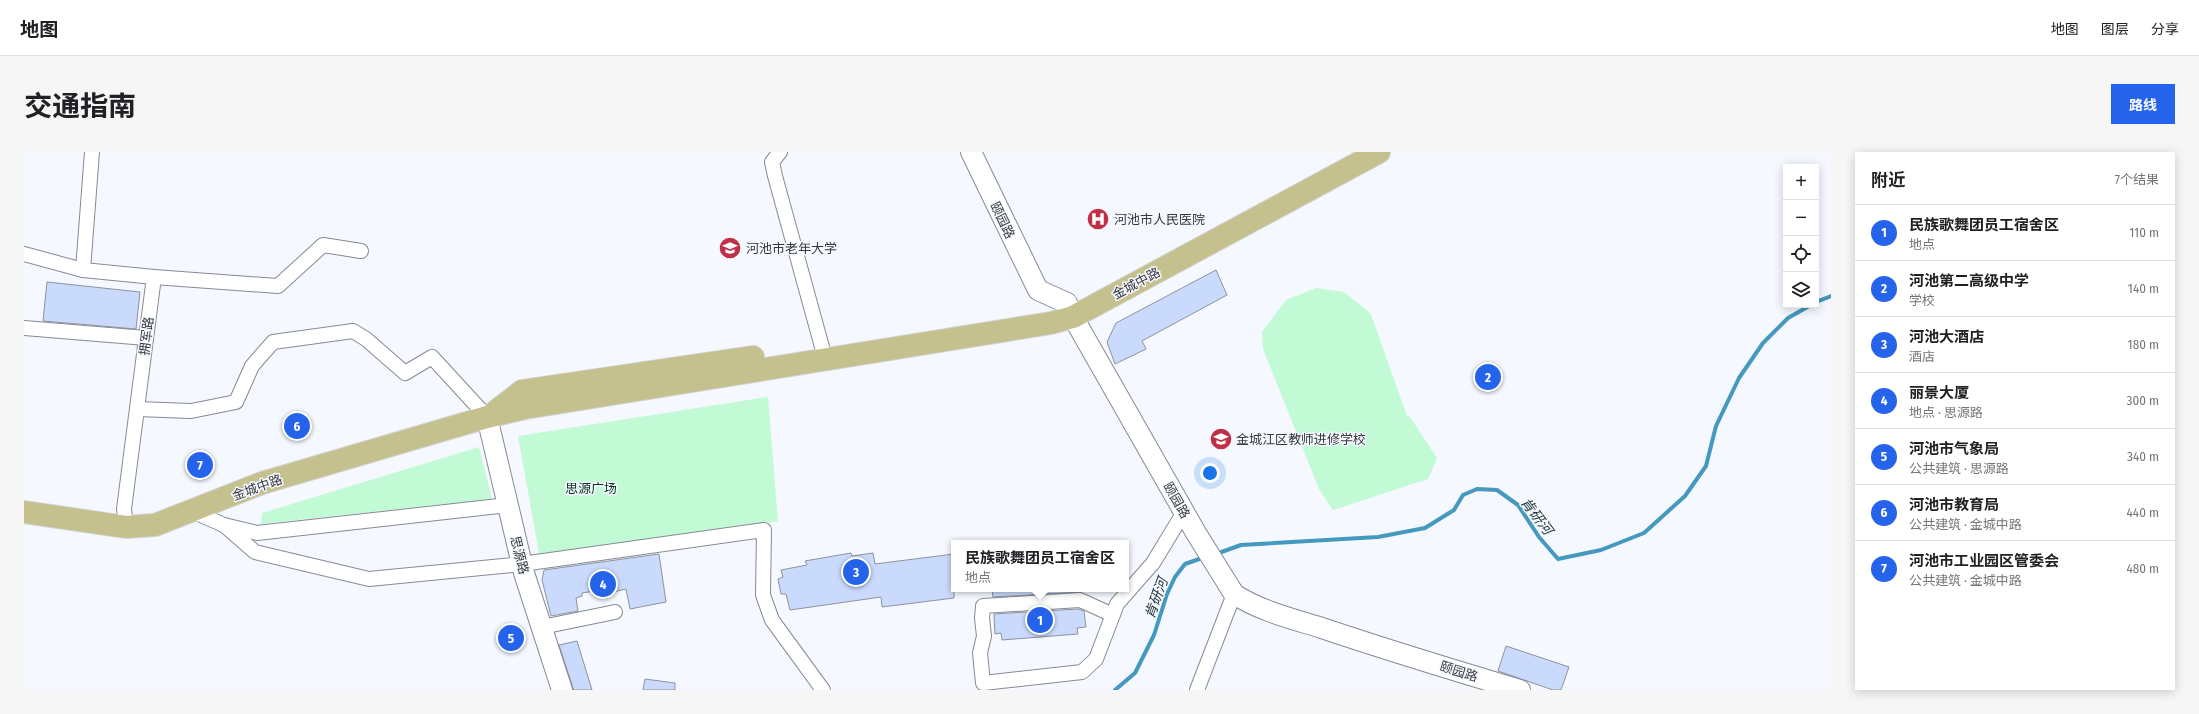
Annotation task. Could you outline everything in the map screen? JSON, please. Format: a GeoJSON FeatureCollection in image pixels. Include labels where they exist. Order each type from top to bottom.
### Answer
{"type":"FeatureCollection","features":[{"type":"Feature","properties":{"kind":"main road","name":"金城中路"},"geometry":{"type":"LineString","coordinates":[[24,512],[126,526],[155,525],[194,512],[262,483],[487,417],[525,408],[872,346],[1051,323],[1070,310],[1347,152]]}},
{"type":"Feature","properties":{"kind":"main road","name":"金城中路"},"geometry":{"type":"LineString","coordinates":[[1070,310],[1379,152]]}},
{"type":"Feature","properties":{"kind":"main road"},"geometry":{"type":"LineString","coordinates":[[487,417],[522,391],[822,347],[872,346]]}},
{"type":"Feature","properties":{"kind":"street"},"geometry":{"type":"LineString","coordinates":[[83,270],[92,152]]}},
{"type":"Feature","properties":{"kind":"street"},"geometry":{"type":"LineString","coordinates":[[780,152],[772,162],[775,176],[822,347]]}},
{"type":"Feature","properties":{"kind":"street","name":"颐园路"},"geometry":{"type":"LineString","coordinates":[[971,152],[1038,290],[1070,310],[1196,533],[1234,594],[1246,602],[1374,646],[1520,690]]}},
{"type":"Feature","properties":{"kind":"street"},"geometry":{"type":"LineString","coordinates":[[24,254],[83,270],[278,286],[323,245],[361,251]]}},
{"type":"Feature","properties":{"kind":"street","name":"拥军路"},"geometry":{"type":"LineString","coordinates":[[126,526],[124,509],[154,277]]}},
{"type":"Feature","properties":{"kind":"street"},"geometry":{"type":"LineString","coordinates":[[24,328],[146,338]]}},
{"type":"Feature","properties":{"kind":"street"},"geometry":{"type":"LineString","coordinates":[[137,409],[191,411],[236,402],[252,366],[273,342],[353,331],[366,339],[405,373],[432,357],[487,417]]}},
{"type":"Feature","properties":{"kind":"street","name":"思源路"},"geometry":{"type":"LineString","coordinates":[[487,417],[522,564],[562,690]]}},
{"type":"Feature","properties":{"kind":"street"},"geometry":{"type":"LineString","coordinates":[[194,512],[224,525],[257,533],[508,505]]}},
{"type":"Feature","properties":{"kind":"street"},"geometry":{"type":"LineString","coordinates":[[1129,591],[1153,564],[1184,512]]}},
{"type":"Feature","properties":{"kind":"street"},"geometry":{"type":"LineString","coordinates":[[224,525],[255,552],[369,578],[522,564],[764,530],[763,595],[772,620],[823,690]]}},
{"type":"Feature","properties":{"kind":"street"},"geometry":{"type":"LineString","coordinates":[[1113,615],[1080,600],[983,606],[982,618],[984,636],[980,653],[983,683],[1082,672],[1096,659],[1113,615],[1117,604],[1128,592]]}},
{"type":"Feature","properties":{"kind":"street"},"geometry":{"type":"LineString","coordinates":[[1197,690],[1234,594]]}},
{"type":"Feature","properties":{"kind":"street"},"geometry":{"type":"LineString","coordinates":[[542,627],[615,612]]}},
{"type":"Feature","properties":{"kind":"green space"},"geometry":{"type":"Polygon","coordinates":[[[1316,288],[1344,292],[1371,314],[1407,416],[1410,417],[1437,458],[1428,479],[1333,510],[1319,489],[1263,349],[1262,332],[1286,300],[1316,288]]]}},
{"type":"Feature","properties":{"kind":"green space","name":"思源广场"},"geometry":{"type":"Polygon","coordinates":[[[768,397],[778,521],[540,559],[518,436],[768,397]]]}},
{"type":"Feature","properties":{"kind":"green space"},"geometry":{"type":"Polygon","coordinates":[[[479,447],[492,499],[261,524],[262,513],[479,447]]]}},
{"type":"Feature","properties":{"kind":"building"},"geometry":{"type":"Polygon","coordinates":[[[1216,270],[1227,295],[1142,341],[1146,349],[1115,364],[1107,342],[1116,323],[1216,270]]]}},
{"type":"Feature","properties":{"kind":"building"},"geometry":{"type":"Polygon","coordinates":[[[47,282],[140,292],[136,329],[43,321],[47,282]]]}},
{"type":"Feature","properties":{"kind":"building"},"geometry":{"type":"Polygon","coordinates":[[[851,553],[852,556],[873,553],[875,564],[951,554],[951,592],[954,592],[954,598],[882,607],[881,597],[790,610],[786,594],[781,594],[778,579],[783,577],[781,570],[807,565],[805,561],[851,553]]]}},
{"type":"Feature","properties":{"kind":"building"},"geometry":{"type":"Polygon","coordinates":[[[659,554],[666,602],[630,609],[626,589],[613,592],[613,588],[582,593],[582,596],[576,598],[578,611],[551,616],[542,580],[544,570],[659,554]]]}},
{"type":"Feature","properties":{"kind":"building"},"geometry":{"type":"Polygon","coordinates":[[[992,592],[1082,592],[993,597],[992,592]]]}},
{"type":"Feature","properties":{"kind":"building"},"geometry":{"type":"Polygon","coordinates":[[[1078,609],[1084,611],[1086,627],[1077,628],[1078,634],[1002,640],[1001,633],[995,634],[994,614],[1078,609]]]}},
{"type":"Feature","properties":{"kind":"building"},"geometry":{"type":"Polygon","coordinates":[[[577,641],[592,690],[574,690],[559,645],[577,641]]]}},
{"type":"Feature","properties":{"kind":"building"},"geometry":{"type":"Polygon","coordinates":[[[1506,646],[1569,667],[1561,690],[1553,690],[1498,671],[1506,646]]]}},
{"type":"Feature","properties":{"kind":"building"},"geometry":{"type":"Polygon","coordinates":[[[645,679],[675,683],[675,690],[643,690],[645,679]]]}},
{"type":"Feature","properties":{"kind":"waterway","name":"肯研河"},"geometry":{"type":"LineString","coordinates":[[1819,301],[1831,296]]}},
{"type":"Feature","properties":{"kind":"waterway","name":"肯研河"},"geometry":{"type":"LineString","coordinates":[[1216,554],[1241,545],[1378,537],[1425,528],[1454,510],[1463,495],[1477,489],[1497,490],[1518,505],[1539,537],[1558,559],[1601,550],[1644,533],[1685,496],[1706,466],[1716,426],[1739,378],[1763,343],[1788,318],[1806,308]]}},
{"type":"Feature","properties":{"kind":"waterway","name":"肯研河"},"geometry":{"type":"LineString","coordinates":[[1115,690],[1135,673],[1154,635],[1167,594],[1175,577],[1185,564],[1205,557]]}},
{"type":"Feature","properties":{"kind":"place","name":"河池市人民医院"},"geometry":{"type":"Point","coordinates":[1098,219]}},
{"type":"Feature","properties":{"kind":"place","name":"河池市老年大学"},"geometry":{"type":"Point","coordinates":[730,248]}},
{"type":"Feature","properties":{"kind":"place","name":"河池第二高级中学"},"geometry":{"type":"Point","coordinates":[1488,377]}},
{"type":"Feature","properties":{"kind":"place","name":"河池市教育局"},"geometry":{"type":"Point","coordinates":[297,426]}},
{"type":"Feature","properties":{"kind":"place","name":"金城江区教师进修学校"},"geometry":{"type":"Point","coordinates":[1221,439]}},
{"type":"Feature","properties":{"kind":"place","name":"河池市工业园区管委会"},"geometry":{"type":"Point","coordinates":[200,465]}},
{"type":"Feature","properties":{"kind":"place","name":"河池大酒店"},"geometry":{"type":"Point","coordinates":[856,572]}},
{"type":"Feature","properties":{"kind":"place","name":"丽景大厦"},"geometry":{"type":"Point","coordinates":[603,584]}},
{"type":"Feature","properties":{"kind":"place","name":"民族歌舞团员工宿舍区"},"geometry":{"type":"Point","coordinates":[1040,620]}},
{"type":"Feature","properties":{"kind":"place","name":"河池市气象局"},"geometry":{"type":"Point","coordinates":[511,638]}}]}
